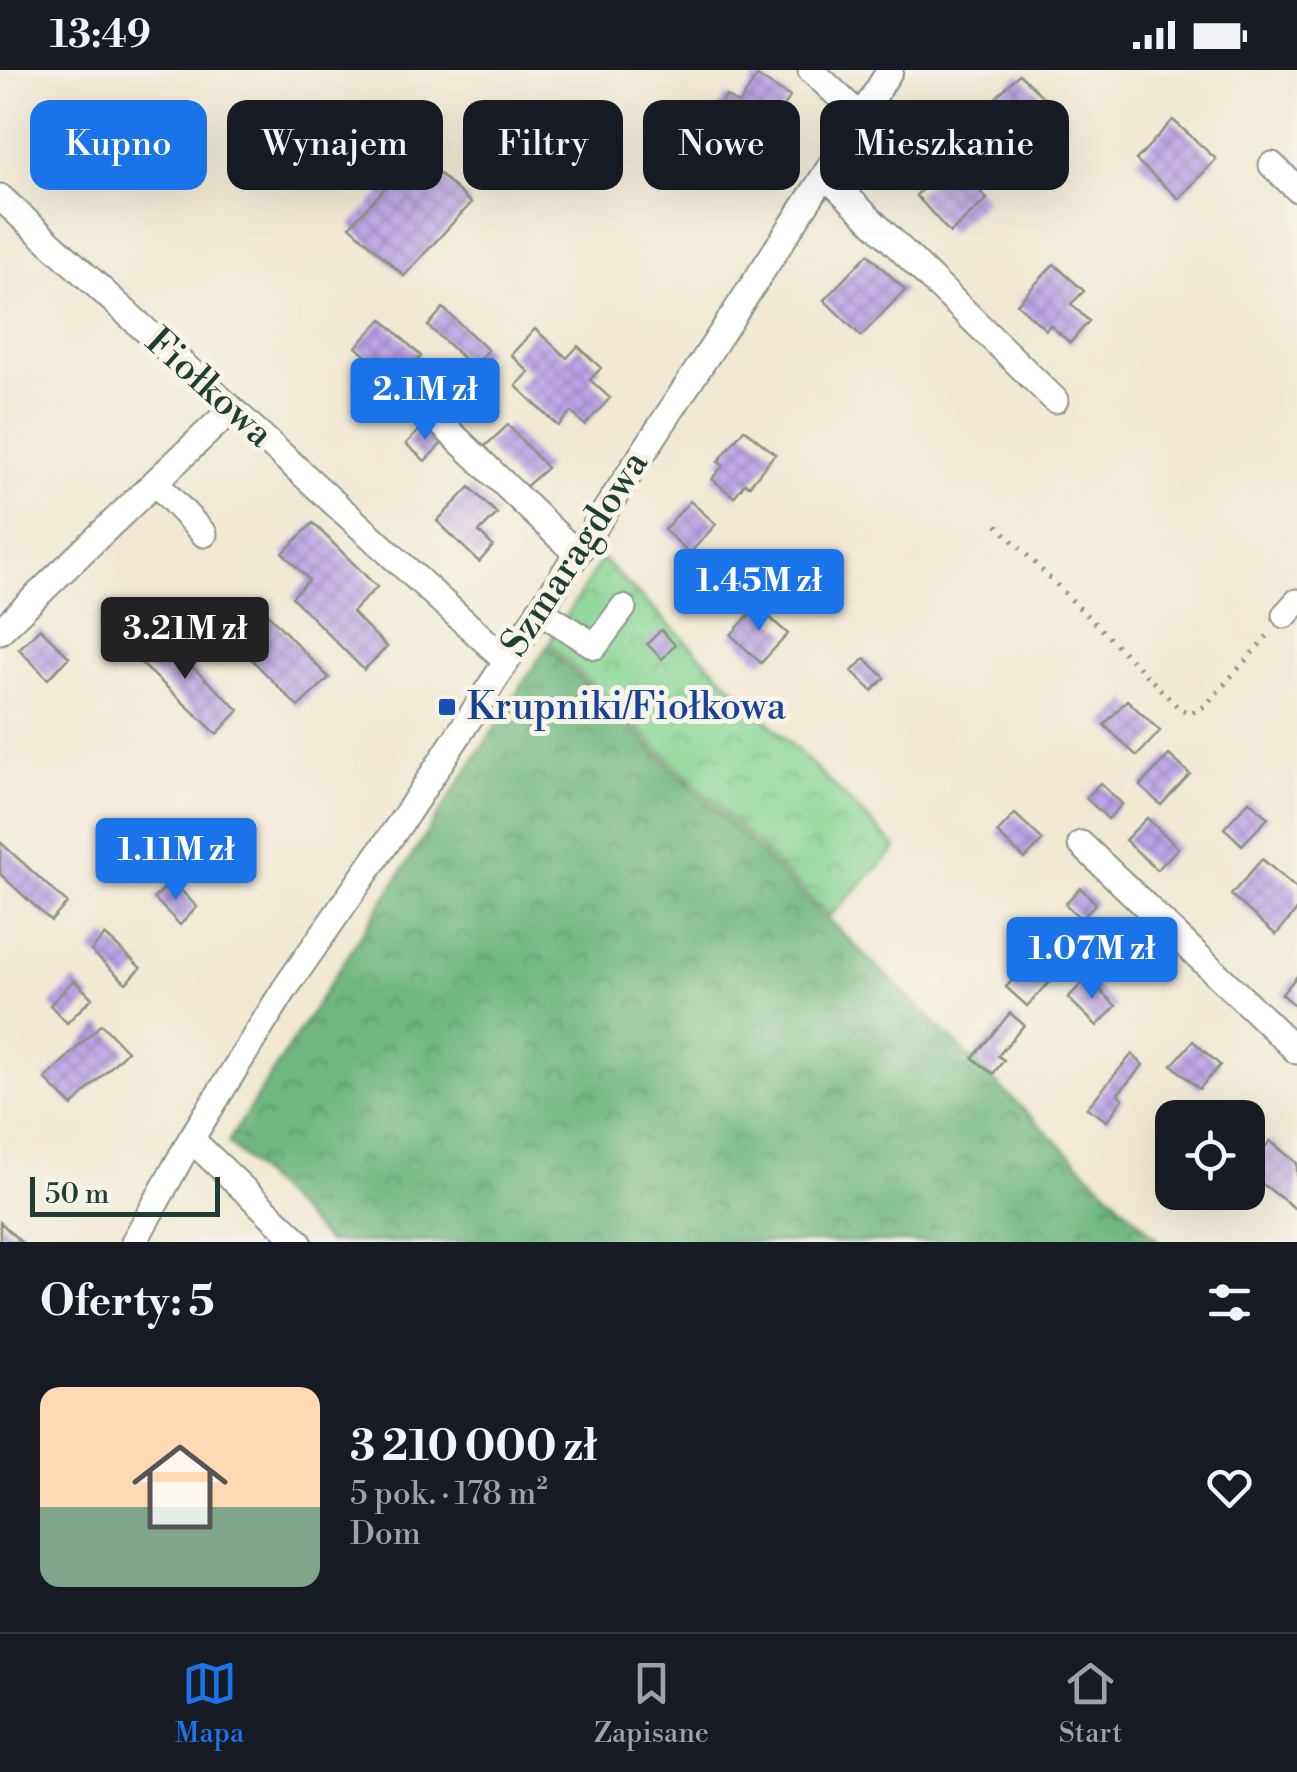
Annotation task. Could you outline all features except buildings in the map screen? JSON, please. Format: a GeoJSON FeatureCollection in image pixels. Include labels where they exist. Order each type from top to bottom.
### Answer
{"type":"FeatureCollection","features":[{"type":"Feature","properties":{"kind":"street"},"geometry":{"type":"LineString","coordinates":[[811,70],[844,100]]}},
{"type":"Feature","properties":{"kind":"street","name":"Szmaragdowa"},"geometry":{"type":"LineString","coordinates":[[872,100],[890,70]]}},
{"type":"Feature","properties":{"kind":"street"},"geometry":{"type":"LineString","coordinates":[[1272,165],[1297,189]]}},
{"type":"Feature","properties":{"kind":"street","name":"Szmaragdowa"},"geometry":{"type":"LineString","coordinates":[[134,1242],[191,1140],[284,990],[408,812],[820,183]]}},
{"type":"Feature","properties":{"kind":"street"},"geometry":{"type":"LineString","coordinates":[[842,190],[1055,400]]}},
{"type":"Feature","properties":{"kind":"street","name":"Fiołkowa"},"geometry":{"type":"LineString","coordinates":[[0,197],[506,660]]}},
{"type":"Feature","properties":{"kind":"street"},"geometry":{"type":"LineString","coordinates":[[425,408],[576,553]]}},
{"type":"Feature","properties":{"kind":"street"},"geometry":{"type":"LineString","coordinates":[[0,631],[232,409]]}},
{"type":"Feature","properties":{"kind":"street"},"geometry":{"type":"LineString","coordinates":[[154,482],[204,534]]}},
{"type":"Feature","properties":{"kind":"street"},"geometry":{"type":"LineString","coordinates":[[539,610],[596,646],[623,608]]}},
{"type":"Feature","properties":{"kind":"street"},"geometry":{"type":"LineString","coordinates":[[1080,844],[1297,1050]]}},
{"type":"Feature","properties":{"kind":"street"},"geometry":{"type":"LineString","coordinates":[[191,1140],[299,1242]]}},
{"type":"Feature","properties":{"kind":"path"},"geometry":{"type":"LineString","coordinates":[[998,525],[1180,709],[1192,713],[1204,706],[1291,608]]}},
{"type":"Feature","properties":{"kind":"green space"},"geometry":{"type":"Polygon","coordinates":[[[602,559],[897,848],[830,916],[549,643],[602,559]]]}},
{"type":"Feature","properties":{"kind":"green space"},"geometry":{"type":"Polygon","coordinates":[[[547,646],[1160,1242],[328,1242],[228,1142],[547,646]]]}},
{"type":"Feature","properties":{"kind":"place","name":"Krupniki/Fiołkowa"},"geometry":{"type":"Point","coordinates":[447,707]}}]}
